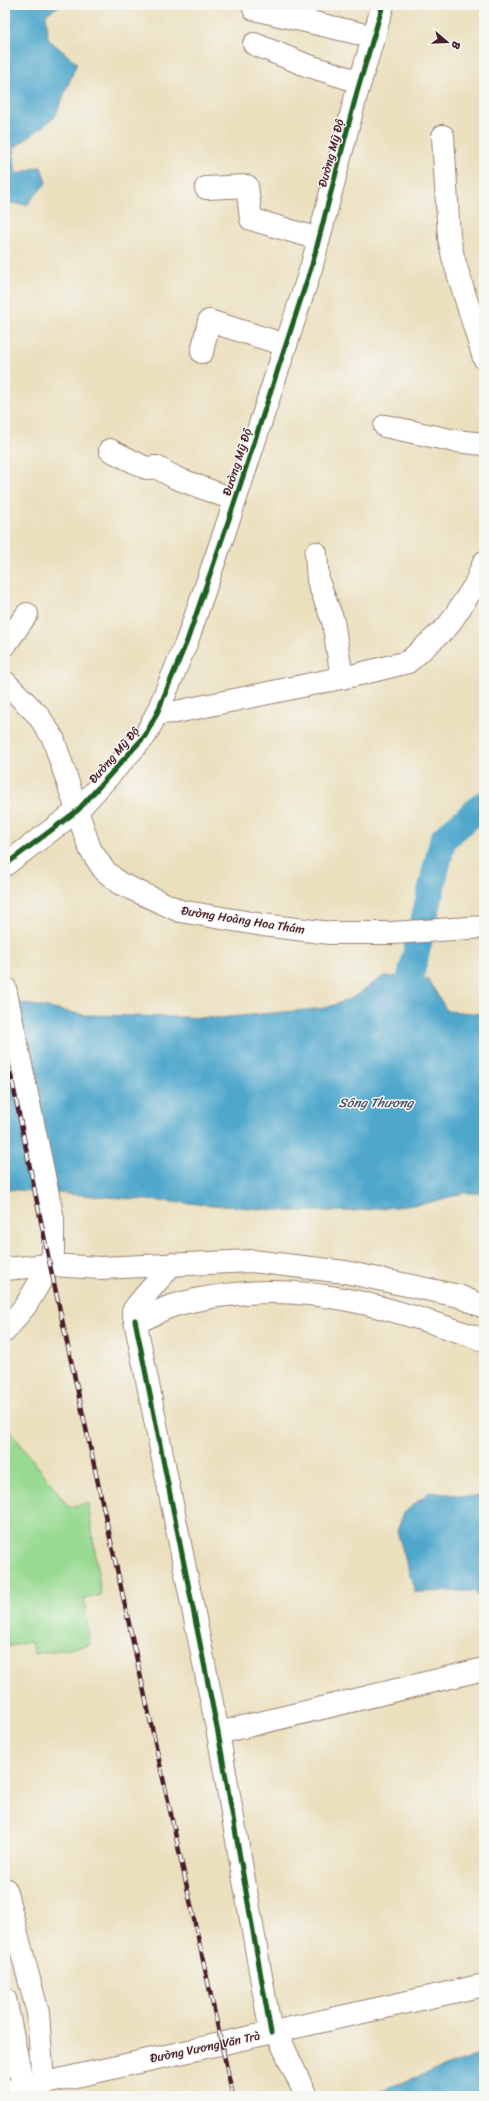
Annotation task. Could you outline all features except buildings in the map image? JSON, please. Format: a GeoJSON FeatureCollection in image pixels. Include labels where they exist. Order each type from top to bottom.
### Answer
{"type":"FeatureCollection","features":[{"type":"Feature","properties":{"kind":"street","name":"Đường Mỹ Độ"},"geometry":{"type":"LineString","coordinates":[[5,865],[78,810],[145,736],[157,713],[187,641],[286,345],[319,239],[360,82],[383,5]]}},
{"type":"Feature","properties":{"kind":"street"},"geometry":{"type":"LineString","coordinates":[[254,9],[374,37]]}},
{"type":"Feature","properties":{"kind":"street"},"geometry":{"type":"LineString","coordinates":[[254,44],[306,65],[360,82]]}},
{"type":"Feature","properties":{"kind":"street"},"geometry":{"type":"LineString","coordinates":[[443,136],[449,237],[453,257],[484,358]]}},
{"type":"Feature","properties":{"kind":"street"},"geometry":{"type":"LineString","coordinates":[[206,188],[247,186],[251,219],[319,239]]}},
{"type":"Feature","properties":{"kind":"street"},"geometry":{"type":"LineString","coordinates":[[202,352],[209,321],[286,345]]}},
{"type":"Feature","properties":{"kind":"street"},"geometry":{"type":"LineString","coordinates":[[385,426],[455,441],[484,444]]}},
{"type":"Feature","properties":{"kind":"street"},"geometry":{"type":"LineString","coordinates":[[110,450],[146,468],[156,467],[176,478],[235,500]]}},
{"type":"Feature","properties":{"kind":"street"},"geometry":{"type":"LineString","coordinates":[[316,553],[318,581],[333,621],[342,678]]}},
{"type":"Feature","properties":{"kind":"street"},"geometry":{"type":"LineString","coordinates":[[157,713],[176,712],[342,678],[408,662],[448,626],[475,585],[484,562]]}},
{"type":"Feature","properties":{"kind":"street"},"geometry":{"type":"LineString","coordinates":[[5,645],[27,614]]}},
{"type":"Feature","properties":{"kind":"street","name":"Đường Hoàng Hoa Thám"},"geometry":{"type":"LineString","coordinates":[[5,682],[38,715],[53,738],[90,848],[104,870],[119,883],[180,911],[263,925],[330,933],[392,933],[484,927]]}},
{"type":"Feature","properties":{"kind":"street"},"geometry":{"type":"LineString","coordinates":[[5,988],[53,1219],[53,1252],[50,1265],[35,1292],[5,1331]]}},
{"type":"Feature","properties":{"kind":"street"},"geometry":{"type":"LineString","coordinates":[[5,1269],[50,1265],[100,1268],[252,1261],[345,1272],[459,1296],[484,1306]]}},
{"type":"Feature","properties":{"kind":"street"},"geometry":{"type":"LineString","coordinates":[[172,1264],[138,1304],[134,1312],[135,1320],[218,1733],[273,2032],[306,2096]]}},
{"type":"Feature","properties":{"kind":"street"},"geometry":{"type":"LineString","coordinates":[[5,1316],[35,1292]]}},
{"type":"Feature","properties":{"kind":"street"},"geometry":{"type":"LineString","coordinates":[[135,1320],[142,1320],[169,1308],[247,1293],[314,1295],[378,1308],[484,1340]]}},
{"type":"Feature","properties":{"kind":"street"},"geometry":{"type":"LineString","coordinates":[[218,1733],[484,1669]]}},
{"type":"Feature","properties":{"kind":"street"},"geometry":{"type":"LineString","coordinates":[[5,1889],[38,2013],[45,2089]]}},
{"type":"Feature","properties":{"kind":"street","name":"Đường Vương Văn Trà"},"geometry":{"type":"LineString","coordinates":[[17,2092],[45,2089],[273,2032],[484,1985]]}},
{"type":"Feature","properties":{"kind":"street"},"geometry":{"type":"LineString","coordinates":[[5,1999],[12,2028],[17,2092]]}},
{"type":"Feature","properties":{"kind":"street"},"geometry":{"type":"LineString","coordinates":[[12,2028],[45,2089]]}},
{"type":"Feature","properties":{"kind":"street"},"geometry":{"type":"LineString","coordinates":[[5,2056],[17,2092]]}},
{"type":"Feature","properties":{"kind":"green space"},"geometry":{"type":"Polygon","coordinates":[[[5,1424],[69,1507],[88,1503],[101,1595],[84,1599],[90,1645],[34,1654],[31,1642],[5,1647],[5,1424]]]}},
{"type":"Feature","properties":{"kind":"water"},"geometry":{"type":"Polygon","coordinates":[[[5,5],[61,5],[46,14],[48,39],[77,63],[55,117],[13,149],[16,174],[41,166],[46,183],[27,205],[9,203],[5,199],[5,5]]]}},
{"type":"Feature","properties":{"kind":"water","name":"Sông Thương"},"geometry":{"type":"Polygon","coordinates":[[[384,976],[428,979],[447,1011],[484,1014],[484,1193],[464,1193],[424,1204],[354,1211],[289,1211],[5,1189],[5,1000],[85,1015],[219,1018],[326,1008],[352,998],[384,976]]]}},
{"type":"Feature","properties":{"kind":"water"},"geometry":{"type":"Polygon","coordinates":[[[429,1492],[474,1497],[484,1494],[484,1598],[481,1599],[473,1591],[415,1592],[397,1531],[404,1513],[429,1492]]]}},
{"type":"Feature","properties":{"kind":"water"},"geometry":{"type":"Polygon","coordinates":[[[484,2053],[484,2096],[373,2096],[378,2091],[484,2053]]]}},
{"type":"Feature","properties":{"kind":"waterway"},"geometry":{"type":"LineString","coordinates":[[402,1013],[443,839],[484,804]]}},
{"type":"Feature","properties":{"kind":"railway"},"geometry":{"type":"LineString","coordinates":[[5,1046],[50,1265],[233,2096]]}},
{"type":"Feature","properties":{"kind":"cycle path"},"geometry":{"type":"LineString","coordinates":[[5,865],[78,810],[145,736],[157,713],[187,641],[230,516],[312,265],[357,92],[383,5]]}},
{"type":"Feature","properties":{"kind":"cycle path"},"geometry":{"type":"LineString","coordinates":[[135,1320],[218,1733],[271,2033]]}}]}
